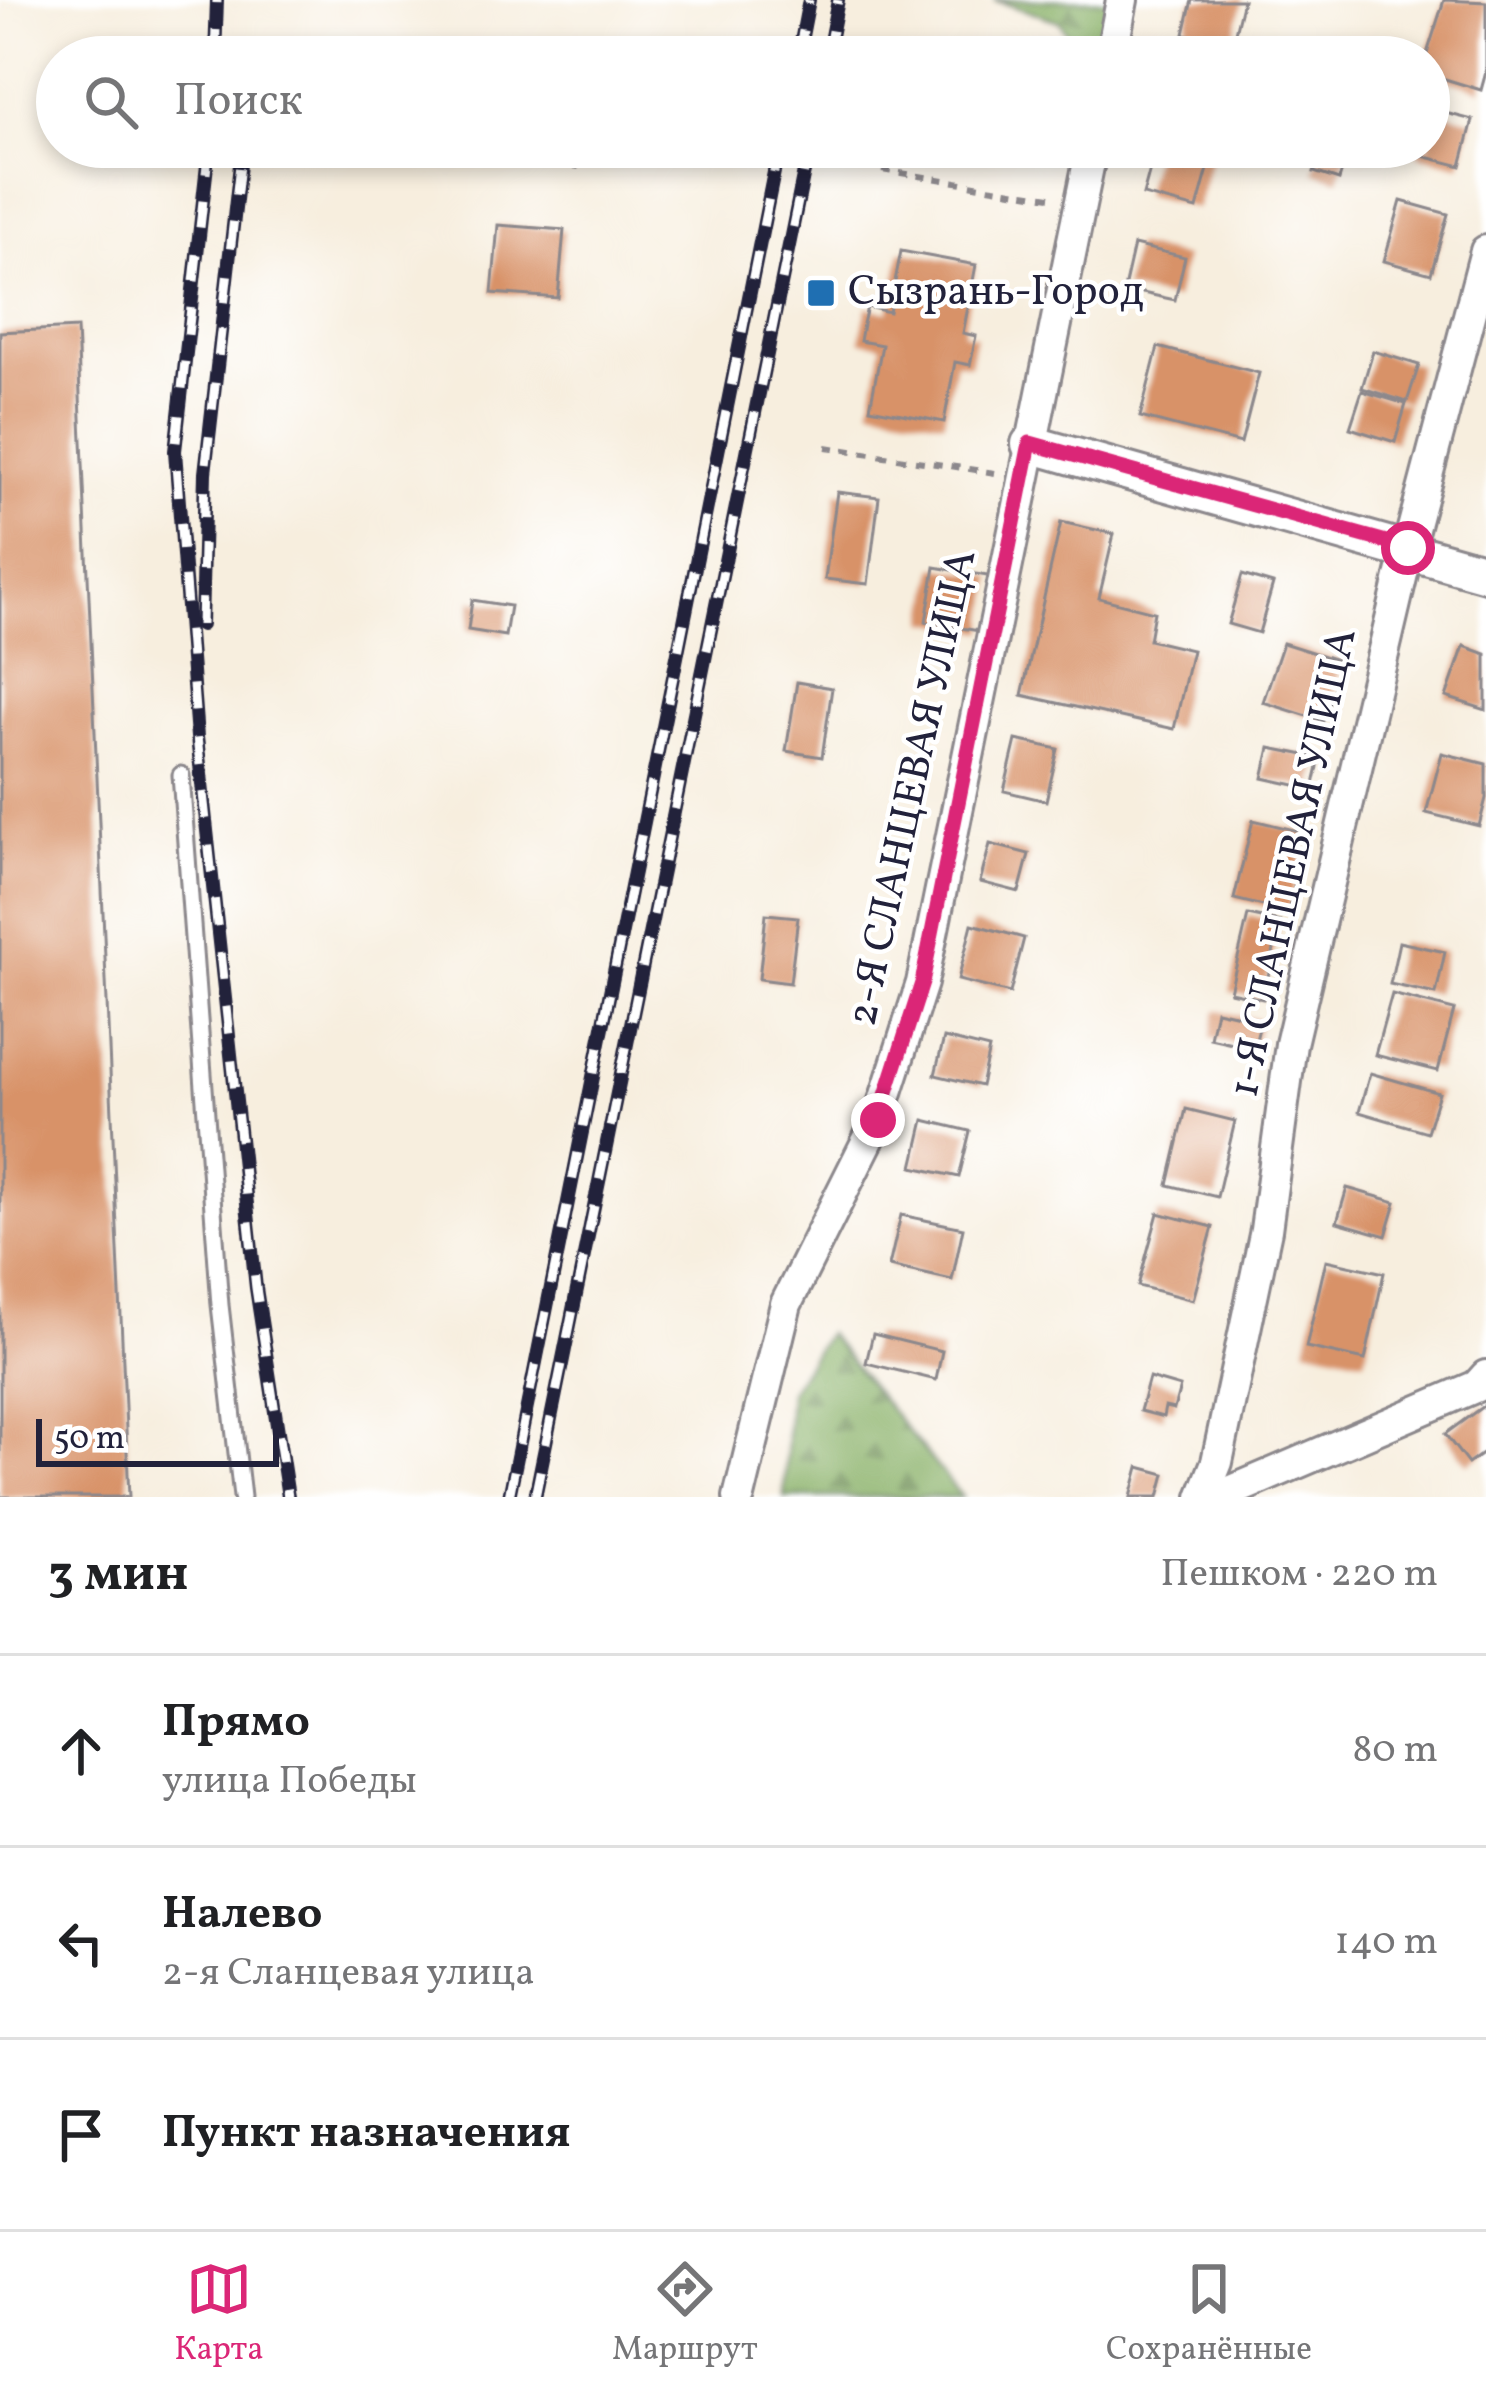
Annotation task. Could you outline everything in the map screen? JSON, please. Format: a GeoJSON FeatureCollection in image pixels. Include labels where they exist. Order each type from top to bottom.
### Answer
{"type":"FeatureCollection","features":[{"type":"Feature","properties":{"kind":"street"},"geometry":{"type":"LineString","coordinates":[[1115,36],[1123,0]]}},
{"type":"Feature","properties":{"kind":"street","name":"2-Я СЛАНЦЕВАЯ УЛИЦА"},"geometry":{"type":"LineString","coordinates":[[740,1497],[786,1304],[878,1120],[922,983],[1087,168]]}},
{"type":"Feature","properties":{"kind":"street","name":"1-Я СЛАНЦЕВАЯ УЛИЦА"},"geometry":{"type":"LineString","coordinates":[[1203,1497],[1217,1462],[1266,1230],[1291,1044],[1408,548],[1486,251]]}},
{"type":"Feature","properties":{"kind":"street"},"geometry":{"type":"LineString","coordinates":[[1027,460],[1408,548],[1486,573]]}},
{"type":"Feature","properties":{"kind":"street"},"geometry":{"type":"LineString","coordinates":[[1217,1497],[1477,1386],[1486,1376]]}},
{"type":"Feature","properties":{"kind":"lane"},"geometry":{"type":"LineString","coordinates":[[181,775],[220,1304],[242,1497]]}},
{"type":"Feature","properties":{"kind":"path"},"geometry":{"type":"LineString","coordinates":[[882,170],[1080,202]]}},
{"type":"Feature","properties":{"kind":"path"},"geometry":{"type":"LineString","coordinates":[[826,447],[1027,460]]}},
{"type":"Feature","properties":{"kind":"green space"},"geometry":{"type":"Polygon","coordinates":[[[994,0],[1116,0],[1129,36],[1069,36],[1059,21],[994,0]]]}},
{"type":"Feature","properties":{"kind":"green space"},"geometry":{"type":"Polygon","coordinates":[[[827,1333],[962,1497],[784,1497],[789,1392],[827,1333]]]}},
{"type":"Feature","properties":{"kind":"building"},"geometry":{"type":"Polygon","coordinates":[[[1192,0],[1243,0],[1234,36],[1184,34],[1192,0]]]}},
{"type":"Feature","properties":{"kind":"building"},"geometry":{"type":"Polygon","coordinates":[[[1444,0],[1486,2],[1486,72],[1481,90],[1450,80],[1450,36],[1433,36],[1444,0]]]}},
{"type":"Feature","properties":{"kind":"building"},"geometry":{"type":"Polygon","coordinates":[[[1450,114],[1473,120],[1461,166],[1450,163],[1450,114]]]}},
{"type":"Feature","properties":{"kind":"building"},"geometry":{"type":"Polygon","coordinates":[[[1150,168],[1208,168],[1197,209],[1143,195],[1150,168]]]}},
{"type":"Feature","properties":{"kind":"building"},"geometry":{"type":"Polygon","coordinates":[[[1315,168],[1343,168],[1339,180],[1314,172],[1315,168]]]}},
{"type":"Feature","properties":{"kind":"building"},"geometry":{"type":"Polygon","coordinates":[[[1401,201],[1448,214],[1431,274],[1384,261],[1401,201]]]}},
{"type":"Feature","properties":{"kind":"building"},"geometry":{"type":"Polygon","coordinates":[[[498,225],[564,230],[558,298],[492,293],[498,225]]]}},
{"type":"Feature","properties":{"kind":"building"},"geometry":{"type":"Polygon","coordinates":[[[1134,245],[1185,257],[1175,300],[1124,289],[1134,245]]]}},
{"type":"Feature","properties":{"kind":"building","name":"Сызрань-Город"},"geometry":{"type":"Polygon","coordinates":[[[901,251],[976,265],[963,333],[976,336],[970,365],[955,362],[944,422],[870,408],[882,345],[860,341],[863,324],[867,307],[889,312],[901,251]]]}},
{"type":"Feature","properties":{"kind":"building"},"geometry":{"type":"Polygon","coordinates":[[[77,328],[129,1497],[0,1497],[0,332],[77,328]]]}},
{"type":"Feature","properties":{"kind":"building"},"geometry":{"type":"Polygon","coordinates":[[[1158,347],[1259,373],[1241,443],[1140,417],[1158,347]]]}},
{"type":"Feature","properties":{"kind":"building"},"geometry":{"type":"Polygon","coordinates":[[[1373,351],[1419,365],[1407,402],[1362,388],[1373,351]]]}},
{"type":"Feature","properties":{"kind":"building"},"geometry":{"type":"Polygon","coordinates":[[[1362,391],[1406,404],[1395,442],[1350,428],[1362,391]]]}},
{"type":"Feature","properties":{"kind":"building"},"geometry":{"type":"Polygon","coordinates":[[[837,492],[879,497],[868,584],[825,579],[837,492]]]}},
{"type":"Feature","properties":{"kind":"building"},"geometry":{"type":"Polygon","coordinates":[[[1061,522],[1114,534],[1099,598],[1154,612],[1149,640],[1192,650],[1174,729],[1022,695],[1061,522]]]}},
{"type":"Feature","properties":{"kind":"building"},"geometry":{"type":"Polygon","coordinates":[[[935,567],[993,577],[985,632],[926,622],[935,567]]]}},
{"type":"Feature","properties":{"kind":"building"},"geometry":{"type":"Polygon","coordinates":[[[1242,575],[1273,584],[1259,633],[1228,624],[1242,575]]]}},
{"type":"Feature","properties":{"kind":"building"},"geometry":{"type":"Polygon","coordinates":[[[472,600],[510,606],[505,636],[468,630],[472,600]]]}},
{"type":"Feature","properties":{"kind":"building"},"geometry":{"type":"Polygon","coordinates":[[[1283,643],[1343,662],[1323,721],[1263,702],[1283,643]]]}},
{"type":"Feature","properties":{"kind":"building"},"geometry":{"type":"Polygon","coordinates":[[[1464,646],[1486,654],[1486,710],[1446,697],[1464,646]]]}},
{"type":"Feature","properties":{"kind":"building"},"geometry":{"type":"Polygon","coordinates":[[[797,682],[832,688],[822,757],[786,751],[797,682]]]}},
{"type":"Feature","properties":{"kind":"building"},"geometry":{"type":"Polygon","coordinates":[[[1016,740],[1058,749],[1046,801],[1004,791],[1016,740]]]}},
{"type":"Feature","properties":{"kind":"building"},"geometry":{"type":"Polygon","coordinates":[[[1270,748],[1320,758],[1313,789],[1263,778],[1270,748]]]}},
{"type":"Feature","properties":{"kind":"building"},"geometry":{"type":"Polygon","coordinates":[[[1442,753],[1486,764],[1486,798],[1479,826],[1426,813],[1442,753]]]}},
{"type":"Feature","properties":{"kind":"building"},"geometry":{"type":"Polygon","coordinates":[[[1253,820],[1307,833],[1288,912],[1234,899],[1253,820]]]}},
{"type":"Feature","properties":{"kind":"building"},"geometry":{"type":"Polygon","coordinates":[[[990,844],[1029,854],[1019,892],[980,882],[990,844]]]}},
{"type":"Feature","properties":{"kind":"building"},"geometry":{"type":"Polygon","coordinates":[[[766,914],[798,917],[790,983],[759,979],[766,914]]]}},
{"type":"Feature","properties":{"kind":"building"},"geometry":{"type":"Polygon","coordinates":[[[1248,915],[1280,922],[1263,999],[1230,992],[1248,915]]]}},
{"type":"Feature","properties":{"kind":"building"},"geometry":{"type":"Polygon","coordinates":[[[972,924],[1024,938],[1010,993],[958,980],[972,924]]]}},
{"type":"Feature","properties":{"kind":"building"},"geometry":{"type":"Polygon","coordinates":[[[1399,942],[1445,952],[1436,994],[1390,984],[1399,942]]]}},
{"type":"Feature","properties":{"kind":"building"},"geometry":{"type":"Polygon","coordinates":[[[1392,994],[1454,1010],[1438,1071],[1375,1055],[1392,994]]]}},
{"type":"Feature","properties":{"kind":"building"},"geometry":{"type":"Polygon","coordinates":[[[1216,1010],[1261,1020],[1254,1048],[1210,1038],[1216,1010]]]}},
{"type":"Feature","properties":{"kind":"building"},"geometry":{"type":"Polygon","coordinates":[[[944,1038],[989,1049],[981,1086],[935,1075],[944,1038]]]}},
{"type":"Feature","properties":{"kind":"building"},"geometry":{"type":"Polygon","coordinates":[[[1370,1073],[1439,1093],[1427,1132],[1359,1112],[1370,1073]]]}},
{"type":"Feature","properties":{"kind":"building"},"geometry":{"type":"Polygon","coordinates":[[[1186,1109],[1235,1121],[1217,1197],[1168,1185],[1186,1109]]]}},
{"type":"Feature","properties":{"kind":"building"},"geometry":{"type":"Polygon","coordinates":[[[924,1120],[970,1131],[959,1177],[913,1167],[924,1120]]]}},
{"type":"Feature","properties":{"kind":"building"},"geometry":{"type":"Polygon","coordinates":[[[1347,1188],[1396,1202],[1386,1236],[1337,1222],[1347,1188]]]}},
{"type":"Feature","properties":{"kind":"building"},"geometry":{"type":"Polygon","coordinates":[[[1158,1213],[1213,1227],[1193,1300],[1138,1286],[1158,1213]]]}},
{"type":"Feature","properties":{"kind":"building"},"geometry":{"type":"Polygon","coordinates":[[[901,1215],[963,1228],[952,1280],[889,1266],[901,1215]]]}},
{"type":"Feature","properties":{"kind":"building"},"geometry":{"type":"Polygon","coordinates":[[[1326,1260],[1384,1273],[1365,1360],[1306,1347],[1326,1260]]]}},
{"type":"Feature","properties":{"kind":"building"},"geometry":{"type":"Polygon","coordinates":[[[873,1334],[942,1351],[936,1380],[866,1363],[873,1334]]]}},
{"type":"Feature","properties":{"kind":"building"},"geometry":{"type":"Polygon","coordinates":[[[1149,1378],[1180,1387],[1174,1409],[1165,1407],[1163,1417],[1140,1411],[1149,1378]]]}},
{"type":"Feature","properties":{"kind":"building"},"geometry":{"type":"Polygon","coordinates":[[[1486,1404],[1486,1451],[1468,1464],[1445,1434],[1486,1404]]]}},
{"type":"Feature","properties":{"kind":"building"},"geometry":{"type":"Polygon","coordinates":[[[1139,1467],[1165,1474],[1159,1497],[1131,1497],[1139,1467]]]}},
{"type":"Feature","properties":{"kind":"railway"},"geometry":{"type":"LineString","coordinates":[[216,36],[217,0]]}},
{"type":"Feature","properties":{"kind":"railway"},"geometry":{"type":"LineString","coordinates":[[802,36],[809,0]]}},
{"type":"Feature","properties":{"kind":"railway"},"geometry":{"type":"LineString","coordinates":[[831,36],[838,0]]}},
{"type":"Feature","properties":{"kind":"railway"},"geometry":{"type":"LineString","coordinates":[[207,168],[175,451],[197,737],[256,1288],[288,1497]]}},
{"type":"Feature","properties":{"kind":"railway"},"geometry":{"type":"LineString","coordinates":[[201,625],[205,473],[240,168]]}},
{"type":"Feature","properties":{"kind":"railway"},"geometry":{"type":"LineString","coordinates":[[509,1497],[775,168]]}},
{"type":"Feature","properties":{"kind":"railway"},"geometry":{"type":"LineString","coordinates":[[535,1497],[805,168]]}},
{"type":"Feature","properties":{"kind":"place","name":"Сызрань-Город"},"geometry":{"type":"Point","coordinates":[821,293]}},
{"type":"Feature","properties":{"kind":"route"},"geometry":{"type":"LineString","coordinates":[[878,1120],[922,983],[1030,443],[1408,548]]}}]}
